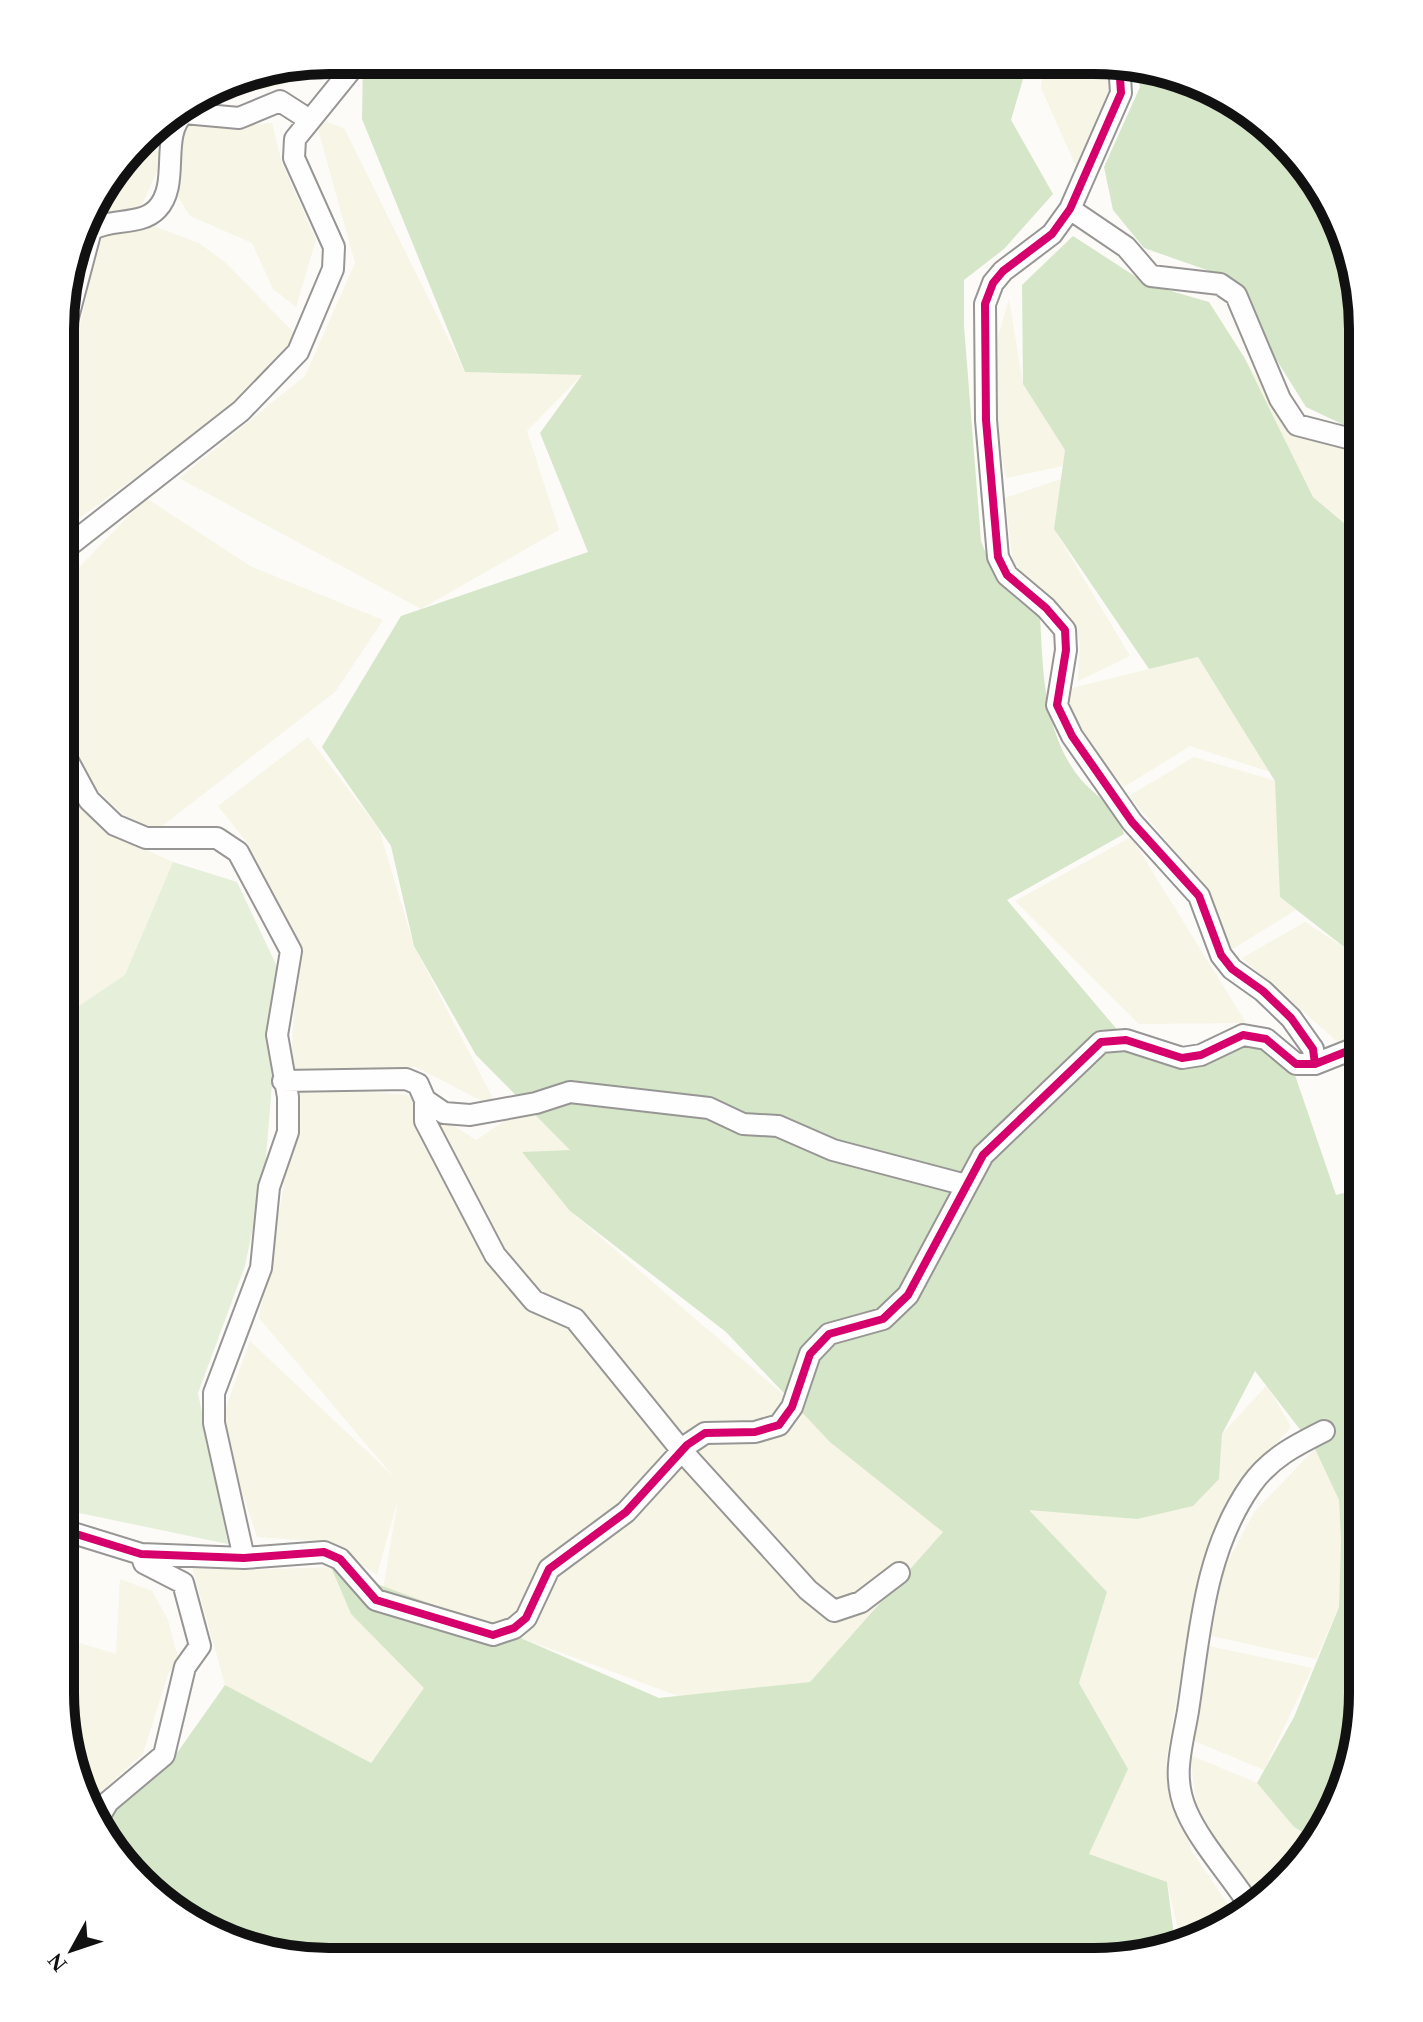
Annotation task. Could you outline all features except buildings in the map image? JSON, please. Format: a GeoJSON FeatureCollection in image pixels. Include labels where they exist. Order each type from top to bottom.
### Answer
{"type":"FeatureCollection","features":[{"type":"Feature","properties":{"kind":"street"},"geometry":{"type":"LineString","coordinates":[[74,538],[241,411],[298,352],[333,269],[334,247],[294,158],[295,139],[346,75]]}},
{"type":"Feature","properties":{"kind":"street"},"geometry":{"type":"LineString","coordinates":[[1120,76],[1121,93],[1070,209],[1052,234],[1003,271],[993,283],[985,304],[986,420],[998,557],[1007,575],[1046,608],[1065,630],[1066,650],[1057,705],[1072,736],[1132,822],[1199,896],[1221,955],[1232,969],[1263,991],[1291,1018],[1313,1049],[1315,1064]]}},
{"type":"Feature","properties":{"kind":"street"},"geometry":{"type":"LineString","coordinates":[[192,114],[239,118],[280,101],[308,119]]}},
{"type":"Feature","properties":{"kind":"street"},"geometry":{"type":"LineString","coordinates":[[94,228],[145,218],[157,210],[167,193],[173,138],[180,123]]}},
{"type":"Feature","properties":{"kind":"street"},"geometry":{"type":"LineString","coordinates":[[1070,209],[1126,247],[1151,276],[1220,284],[1236,295],[1280,399],[1297,425],[1349,438]]}},
{"type":"Feature","properties":{"kind":"street"},"geometry":{"type":"LineString","coordinates":[[74,772],[89,800],[115,825],[146,838],[217,838],[238,852],[291,951],[277,1035],[288,1097],[288,1132],[269,1187],[261,1268],[214,1393],[214,1423],[244,1558]]}},
{"type":"Feature","properties":{"kind":"street"},"geometry":{"type":"LineString","coordinates":[[74,1533],[141,1554],[244,1558],[324,1552],[340,1559],[376,1600],[493,1635],[514,1628],[526,1618],[549,1569],[626,1512],[682,1451],[705,1433],[755,1432],[779,1425],[792,1407],[810,1354],[829,1334],[883,1319],[908,1295],[983,1155],[1101,1042],[1126,1040],[1182,1058],[1201,1055],[1243,1035],[1266,1039],[1296,1064],[1315,1064],[1348,1051]]}},
{"type":"Feature","properties":{"kind":"street"},"geometry":{"type":"LineString","coordinates":[[283,1081],[406,1079],[418,1084],[425,1100],[425,1121],[495,1255],[534,1301],[575,1319],[682,1451],[808,1590],[834,1611],[861,1602],[899,1573]]}},
{"type":"Feature","properties":{"kind":"street"},"geometry":{"type":"LineString","coordinates":[[425,1100],[444,1113],[470,1115],[536,1103],[570,1092],[709,1108],[743,1124],[778,1126],[833,1150],[966,1185]]}},
{"type":"Feature","properties":{"kind":"street"},"geometry":{"type":"LineString","coordinates":[[1245,1898],[1187,1812],[1176,1767],[1188,1712],[1197,1634],[1215,1556],[1252,1483],[1282,1453],[1324,1431]]}},
{"type":"Feature","properties":{"kind":"street"},"geometry":{"type":"LineString","coordinates":[[103,1811],[108,1802],[164,1755],[185,1667],[200,1646],[183,1583],[144,1563],[141,1554]]}},
{"type":"Feature","properties":{"kind":"shaded area"},"geometry":{"type":"Polygon","coordinates":[[[1043,74],[1112,75],[1114,84],[1079,173],[1041,88],[1043,74]]]}},
{"type":"Feature","properties":{"kind":"shaded area"},"geometry":{"type":"Polygon","coordinates":[[[305,76],[281,85],[223,97],[263,83],[305,76]]]}},
{"type":"Feature","properties":{"kind":"shaded area"},"geometry":{"type":"Polygon","coordinates":[[[315,118],[344,128],[465,372],[583,374],[527,431],[559,530],[421,609],[179,478],[305,376],[355,263],[315,118]]]}},
{"type":"Feature","properties":{"kind":"shaded area"},"geometry":{"type":"Polygon","coordinates":[[[185,122],[236,126],[272,123],[282,163],[316,240],[296,307],[273,289],[252,243],[190,216],[173,189],[185,122]]]}},
{"type":"Feature","properties":{"kind":"shaded area"},"geometry":{"type":"Polygon","coordinates":[[[147,151],[166,152],[139,211],[98,221],[117,187],[137,161],[147,151]]]}},
{"type":"Feature","properties":{"kind":"shaded area"},"geometry":{"type":"Polygon","coordinates":[[[150,225],[199,243],[225,262],[299,338],[245,398],[74,522],[74,353],[100,233],[150,225]]]}},
{"type":"Feature","properties":{"kind":"shaded area"},"geometry":{"type":"Polygon","coordinates":[[[1009,299],[1023,384],[1065,450],[1063,466],[1006,478],[985,358],[996,343],[1009,299]]]}},
{"type":"Feature","properties":{"kind":"shaded area"},"geometry":{"type":"Polygon","coordinates":[[[1244,357],[1293,431],[1349,449],[1349,526],[1313,497],[1244,357]]]}},
{"type":"Feature","properties":{"kind":"shaded area"},"geometry":{"type":"Polygon","coordinates":[[[1061,479],[1054,529],[1130,656],[1078,681],[1080,643],[1073,621],[1029,583],[1013,561],[1005,498],[1061,479]]]}},
{"type":"Feature","properties":{"kind":"shaded area"},"geometry":{"type":"Polygon","coordinates":[[[146,498],[252,567],[383,620],[335,692],[148,837],[80,774],[74,760],[74,573],[146,498]]]}},
{"type":"Feature","properties":{"kind":"shaded area"},"geometry":{"type":"Polygon","coordinates":[[[1198,657],[1270,772],[1190,746],[1124,787],[1087,743],[1064,690],[1198,657]]]}},
{"type":"Feature","properties":{"kind":"shaded area"},"geometry":{"type":"Polygon","coordinates":[[[308,737],[379,829],[414,946],[499,1110],[416,1067],[290,1074],[298,951],[248,844],[218,806],[308,737]]]}},
{"type":"Feature","properties":{"kind":"shaded area"},"geometry":{"type":"Polygon","coordinates":[[[1194,757],[1276,781],[1280,897],[1296,910],[1231,950],[1208,890],[1129,796],[1194,757]]]}},
{"type":"Feature","properties":{"kind":"shaded area"},"geometry":{"type":"Polygon","coordinates":[[[74,791],[104,831],[173,862],[125,975],[74,1009],[74,791]]]}},
{"type":"Feature","properties":{"kind":"shaded area"},"geometry":{"type":"Polygon","coordinates":[[[1131,837],[1246,1023],[1139,1024],[1015,901],[1131,837]]]}},
{"type":"Feature","properties":{"kind":"shaded area"},"geometry":{"type":"Polygon","coordinates":[[[1305,922],[1348,950],[1348,1040],[1340,1044],[1242,958],[1305,922]]]}},
{"type":"Feature","properties":{"kind":"shaded area"},"geometry":{"type":"Polygon","coordinates":[[[306,1086],[406,1095],[476,1140],[530,1104],[571,1151],[523,1152],[570,1211],[943,1532],[810,1682],[678,1696],[524,1639],[381,1601],[398,1499],[377,1575],[327,1542],[257,1537],[220,1424],[250,1341],[394,1477],[259,1318],[283,1191],[296,1093],[306,1086]]]}},
{"type":"Feature","properties":{"kind":"shaded area"},"geometry":{"type":"Polygon","coordinates":[[[1267,1385],[1291,1427],[1226,1501],[1188,1630],[1166,1761],[1191,1850],[1230,1908],[1179,1933],[1167,1882],[1089,1854],[1127,1769],[1079,1683],[1107,1592],[1028,1509],[1137,1519],[1219,1479],[1222,1434],[1267,1385]]]}},
{"type":"Feature","properties":{"kind":"shaded area"},"geometry":{"type":"Polygon","coordinates":[[[1315,1449],[1339,1500],[1341,1540],[1339,1607],[1316,1659],[1211,1636],[1224,1568],[1255,1511],[1315,1449]]]}},
{"type":"Feature","properties":{"kind":"shaded area"},"geometry":{"type":"Polygon","coordinates":[[[192,1567],[249,1570],[331,1567],[351,1614],[425,1688],[370,1763],[225,1685],[192,1567]]]}},
{"type":"Feature","properties":{"kind":"shaded area"},"geometry":{"type":"Polygon","coordinates":[[[120,1579],[152,1591],[168,1620],[179,1661],[168,1674],[143,1754],[96,1796],[79,1743],[74,1693],[74,1641],[116,1654],[120,1579]]]}},
{"type":"Feature","properties":{"kind":"shaded area"},"geometry":{"type":"Polygon","coordinates":[[[1209,1646],[1312,1668],[1264,1770],[1192,1740],[1209,1646]]]}},
{"type":"Feature","properties":{"kind":"shaded area"},"geometry":{"type":"Polygon","coordinates":[[[1190,1755],[1257,1783],[1294,1827],[1306,1834],[1286,1861],[1253,1892],[1198,1817],[1190,1755]]]}},
{"type":"Feature","properties":{"kind":"green space"},"geometry":{"type":"Polygon","coordinates":[[[1024,74],[1011,120],[1053,194],[1004,249],[964,280],[964,326],[981,541],[995,577],[1040,616],[1047,697],[1056,736],[1075,772],[1114,813],[1124,834],[1007,900],[1126,1040],[1182,1058],[1237,1038],[1259,1045],[1295,1075],[1336,1195],[1348,1192],[1348,1710],[1344,1743],[1335,1775],[1323,1806],[1306,1834],[1294,1827],[1257,1783],[1294,1717],[1339,1607],[1339,1500],[1315,1449],[1255,1371],[1222,1434],[1219,1479],[1193,1506],[1137,1519],[1029,1510],[1107,1592],[1079,1683],[1128,1769],[1089,1854],[1167,1882],[1174,1935],[1127,1946],[1094,1948],[296,1946],[231,1929],[201,1914],[161,1885],[137,1861],[108,1820],[113,1809],[172,1760],[225,1685],[371,1763],[424,1688],[351,1614],[331,1567],[507,1632],[659,1698],[810,1682],[943,1532],[830,1442],[726,1332],[570,1211],[522,1152],[570,1150],[476,1055],[414,946],[391,846],[322,747],[401,616],[588,552],[540,433],[582,375],[465,372],[362,119],[363,75],[1024,74]]]}},
{"type":"Feature","properties":{"kind":"green space"},"geometry":{"type":"Polygon","coordinates":[[[1138,78],[1192,93],[1222,108],[1274,149],[1315,202],[1330,231],[1347,296],[1349,427],[1306,407],[1224,276],[1144,248],[1113,210],[1104,167],[1140,87],[1138,78]]]}},
{"type":"Feature","properties":{"kind":"green space"},"geometry":{"type":"Polygon","coordinates":[[[1073,236],[1147,284],[1209,302],[1244,357],[1313,497],[1349,527],[1349,951],[1280,897],[1275,781],[1198,657],[1149,669],[1054,529],[1065,450],[1023,384],[1022,285],[1073,236]]]}},
{"type":"Feature","properties":{"kind":"green space"},"geometry":{"type":"Polygon","coordinates":[[[173,862],[237,882],[281,975],[265,1169],[245,1266],[198,1393],[228,1544],[74,1512],[74,1009],[125,975],[173,862]]]}},
{"type":"Feature","properties":{"kind":"cycle path"},"geometry":{"type":"LineString","coordinates":[[1120,76],[1121,93],[1070,209],[1052,234],[1003,271],[993,283],[985,304],[986,420],[998,557],[1007,575],[1046,608],[1065,630],[1066,650],[1057,705],[1072,736],[1132,822],[1199,896],[1221,955],[1232,969],[1263,991],[1291,1018],[1313,1049],[1315,1064]]}},
{"type":"Feature","properties":{"kind":"cycle path"},"geometry":{"type":"LineString","coordinates":[[74,1533],[141,1554],[244,1558],[324,1552],[340,1559],[376,1600],[493,1635],[514,1628],[526,1618],[549,1569],[626,1512],[687,1445],[705,1433],[755,1432],[779,1425],[792,1407],[810,1354],[829,1334],[883,1319],[908,1295],[983,1155],[1101,1042],[1126,1040],[1182,1058],[1201,1055],[1243,1035],[1266,1039],[1296,1064],[1315,1064],[1348,1051]]}}]}
